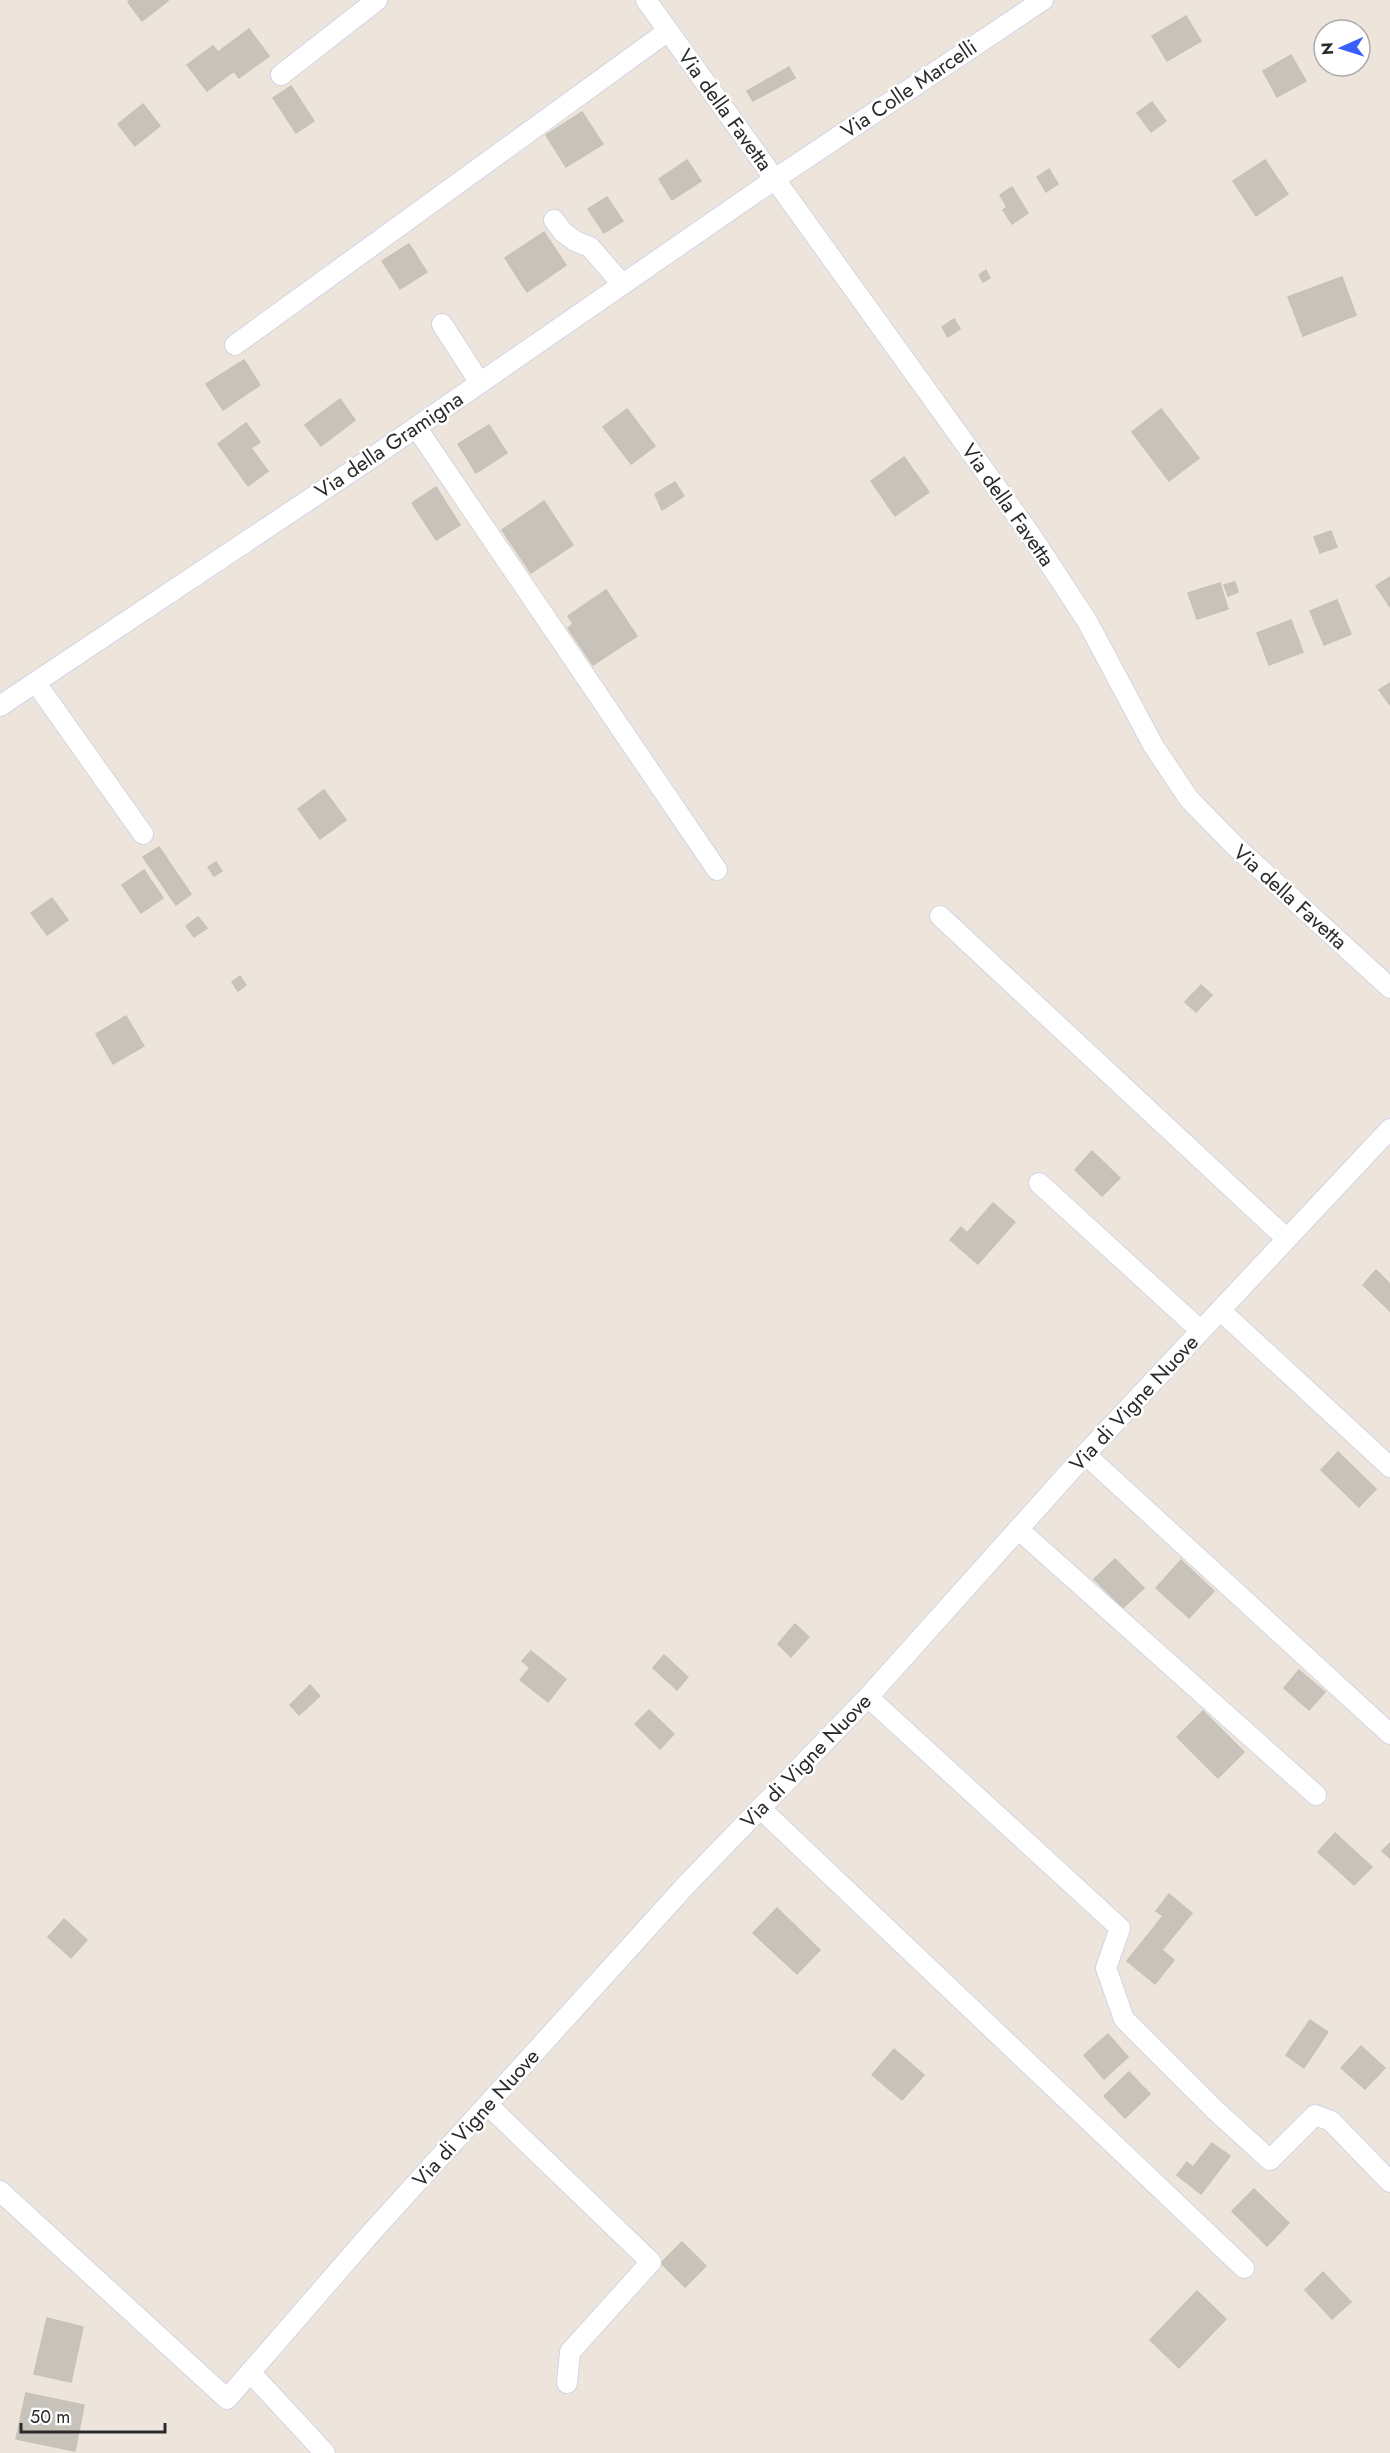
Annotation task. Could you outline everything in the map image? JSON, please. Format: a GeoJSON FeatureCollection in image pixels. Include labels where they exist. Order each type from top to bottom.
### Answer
{"type":"FeatureCollection","features":[{"type":"Feature","properties":{"kind":"street"},"geometry":{"type":"LineString","coordinates":[[281,75],[376,0]]}},
{"type":"Feature","properties":{"kind":"street","name":"Via della Favetta"},"geometry":{"type":"LineString","coordinates":[[646,0],[1030,534],[1087,621],[1159,755],[1189,799],[1223,836],[1390,988]]}},
{"type":"Feature","properties":{"kind":"street","name":"Via Colle Marcelli"},"geometry":{"type":"LineString","coordinates":[[775,179],[1043,0]]}},
{"type":"Feature","properties":{"kind":"street"},"geometry":{"type":"LineString","coordinates":[[235,345],[668,31]]}},
{"type":"Feature","properties":{"kind":"street","name":"Via della Gramigna"},"geometry":{"type":"LineString","coordinates":[[0,706],[416,427],[775,179]]}},
{"type":"Feature","properties":{"kind":"street"},"geometry":{"type":"LineString","coordinates":[[554,220],[563,232],[575,241],[590,247],[621,284]]}},
{"type":"Feature","properties":{"kind":"street"},"geometry":{"type":"LineString","coordinates":[[442,324],[480,383]]}},
{"type":"Feature","properties":{"kind":"street"},"geometry":{"type":"LineString","coordinates":[[416,427],[717,870]]}},
{"type":"Feature","properties":{"kind":"street"},"geometry":{"type":"LineString","coordinates":[[36,682],[143,834]]}},
{"type":"Feature","properties":{"kind":"street"},"geometry":{"type":"LineString","coordinates":[[940,916],[1287,1239]]}},
{"type":"Feature","properties":{"kind":"street","name":"Via di Vigne Nuove"},"geometry":{"type":"LineString","coordinates":[[0,2191],[227,2399],[372,2232],[688,1883],[868,1697],[1085,1454],[1390,1129]]}},
{"type":"Feature","properties":{"kind":"street"},"geometry":{"type":"LineString","coordinates":[[1040,1183],[1201,1331]]}},
{"type":"Feature","properties":{"kind":"street"},"geometry":{"type":"LineString","coordinates":[[1221,1311],[1390,1467]]}},
{"type":"Feature","properties":{"kind":"street"},"geometry":{"type":"LineString","coordinates":[[1085,1454],[1390,1734]]}},
{"type":"Feature","properties":{"kind":"street"},"geometry":{"type":"LineString","coordinates":[[1018,1529],[1316,1795]]}},
{"type":"Feature","properties":{"kind":"street"},"geometry":{"type":"LineString","coordinates":[[868,1697],[1120,1928],[1106,1968],[1124,2019],[1215,2110],[1270,2160],[1315,2115],[1331,2121],[1390,2182]]}},
{"type":"Feature","properties":{"kind":"street"},"geometry":{"type":"LineString","coordinates":[[760,1808],[1244,2268]]}},
{"type":"Feature","properties":{"kind":"street"},"geometry":{"type":"LineString","coordinates":[[488,2105],[651,2262],[570,2352],[567,2383]]}},
{"type":"Feature","properties":{"kind":"street"},"geometry":{"type":"LineString","coordinates":[[250,2372],[325,2453]]}},
{"type":"Feature","properties":{"kind":"building"},"geometry":{"type":"Polygon","coordinates":[[[130,0],[168,1],[142,21],[128,2],[130,0]]]}},
{"type":"Feature","properties":{"kind":"building"},"geometry":{"type":"Polygon","coordinates":[[[1186,16],[1201,41],[1167,61],[1152,36],[1186,16]]]}},
{"type":"Feature","properties":{"kind":"building"},"geometry":{"type":"Polygon","coordinates":[[[249,29],[269,56],[239,78],[234,71],[207,91],[187,65],[213,46],[218,52],[249,29]]]}},
{"type":"Feature","properties":{"kind":"building"},"geometry":{"type":"Polygon","coordinates":[[[1291,55],[1306,81],[1277,97],[1263,71],[1291,55]]]}},
{"type":"Feature","properties":{"kind":"building"},"geometry":{"type":"Polygon","coordinates":[[[789,67],[795,78],[753,101],[747,91],[789,67]]]}},
{"type":"Feature","properties":{"kind":"building"},"geometry":{"type":"Polygon","coordinates":[[[291,86],[314,121],[296,133],[273,98],[291,86]]]}},
{"type":"Feature","properties":{"kind":"building"},"geometry":{"type":"Polygon","coordinates":[[[1152,102],[1166,121],[1151,132],[1137,113],[1152,102]]]}},
{"type":"Feature","properties":{"kind":"building"},"geometry":{"type":"Polygon","coordinates":[[[143,104],[160,126],[135,146],[118,124],[143,104]]]}},
{"type":"Feature","properties":{"kind":"building"},"geometry":{"type":"Polygon","coordinates":[[[582,112],[603,144],[566,167],[546,135],[582,112]]]}},
{"type":"Feature","properties":{"kind":"building"},"geometry":{"type":"Polygon","coordinates":[[[687,160],[701,181],[672,200],[659,179],[687,160]]]}},
{"type":"Feature","properties":{"kind":"building"},"geometry":{"type":"Polygon","coordinates":[[[1265,160],[1288,194],[1256,216],[1233,181],[1265,160]]]}},
{"type":"Feature","properties":{"kind":"building"},"geometry":{"type":"Polygon","coordinates":[[[1049,169],[1058,184],[1046,192],[1037,177],[1049,169]]]}},
{"type":"Feature","properties":{"kind":"building"},"geometry":{"type":"Polygon","coordinates":[[[1012,187],[1028,213],[1012,224],[1003,210],[1007,207],[1000,195],[1012,187]]]}},
{"type":"Feature","properties":{"kind":"building"},"geometry":{"type":"Polygon","coordinates":[[[607,197],[623,221],[604,233],[588,209],[607,197]]]}},
{"type":"Feature","properties":{"kind":"building"},"geometry":{"type":"Polygon","coordinates":[[[544,232],[566,265],[527,292],[505,258],[544,232]]]}},
{"type":"Feature","properties":{"kind":"building"},"geometry":{"type":"Polygon","coordinates":[[[409,244],[427,272],[400,289],[382,261],[409,244]]]}},
{"type":"Feature","properties":{"kind":"building"},"geometry":{"type":"Polygon","coordinates":[[[986,270],[990,278],[983,282],[979,275],[986,270]]]}},
{"type":"Feature","properties":{"kind":"building"},"geometry":{"type":"Polygon","coordinates":[[[1342,277],[1356,315],[1303,336],[1288,297],[1342,277]]]}},
{"type":"Feature","properties":{"kind":"building"},"geometry":{"type":"Polygon","coordinates":[[[954,319],[960,329],[948,337],[942,327],[954,319]]]}},
{"type":"Feature","properties":{"kind":"building"},"geometry":{"type":"Polygon","coordinates":[[[244,360],[260,385],[223,410],[206,384],[244,360]]]}},
{"type":"Feature","properties":{"kind":"building"},"geometry":{"type":"Polygon","coordinates":[[[340,399],[355,420],[321,446],[305,425],[340,399]]]}},
{"type":"Feature","properties":{"kind":"building"},"geometry":{"type":"Polygon","coordinates":[[[627,409],[655,446],[631,464],[603,427],[627,409]]]}},
{"type":"Feature","properties":{"kind":"building"},"geometry":{"type":"Polygon","coordinates":[[[1161,409],[1199,458],[1169,481],[1132,432],[1161,409]]]}},
{"type":"Feature","properties":{"kind":"building"},"geometry":{"type":"Polygon","coordinates":[[[246,423],[260,442],[251,448],[268,471],[248,486],[218,444],[246,423]]]}},
{"type":"Feature","properties":{"kind":"building"},"geometry":{"type":"Polygon","coordinates":[[[489,425],[507,453],[476,473],[458,444],[489,425]]]}},
{"type":"Feature","properties":{"kind":"building"},"geometry":{"type":"Polygon","coordinates":[[[904,457],[929,492],[895,516],[871,481],[904,457]]]}},
{"type":"Feature","properties":{"kind":"building"},"geometry":{"type":"Polygon","coordinates":[[[675,482],[684,496],[662,510],[655,494],[675,482]]]}},
{"type":"Feature","properties":{"kind":"building"},"geometry":{"type":"Polygon","coordinates":[[[436,487],[460,525],[436,540],[412,503],[436,487]]]}},
{"type":"Feature","properties":{"kind":"building"},"geometry":{"type":"Polygon","coordinates":[[[544,501],[573,545],[531,573],[502,530],[544,501]]]}},
{"type":"Feature","properties":{"kind":"building"},"geometry":{"type":"Polygon","coordinates":[[[1331,531],[1337,547],[1320,553],[1314,537],[1331,531]]]}},
{"type":"Feature","properties":{"kind":"building"},"geometry":{"type":"Polygon","coordinates":[[[1390,577],[1390,607],[1376,586],[1390,577]]]}},
{"type":"Feature","properties":{"kind":"building"},"geometry":{"type":"Polygon","coordinates":[[[1235,582],[1238,592],[1228,596],[1224,585],[1235,582]]]}},
{"type":"Feature","properties":{"kind":"building"},"geometry":{"type":"Polygon","coordinates":[[[1220,583],[1228,609],[1197,619],[1188,593],[1220,583]]]}},
{"type":"Feature","properties":{"kind":"building"},"geometry":{"type":"Polygon","coordinates":[[[606,590],[637,636],[593,665],[568,628],[573,624],[568,616],[606,590]]]}},
{"type":"Feature","properties":{"kind":"building"},"geometry":{"type":"Polygon","coordinates":[[[1337,600],[1351,634],[1324,645],[1310,611],[1337,600]]]}},
{"type":"Feature","properties":{"kind":"building"},"geometry":{"type":"Polygon","coordinates":[[[1291,620],[1303,652],[1269,665],[1257,633],[1291,620]]]}},
{"type":"Feature","properties":{"kind":"building"},"geometry":{"type":"Polygon","coordinates":[[[1390,683],[1390,705],[1379,690],[1390,683]]]}},
{"type":"Feature","properties":{"kind":"building"},"geometry":{"type":"Polygon","coordinates":[[[324,790],[346,820],[320,839],[298,809],[324,790]]]}},
{"type":"Feature","properties":{"kind":"building"},"geometry":{"type":"Polygon","coordinates":[[[159,847],[191,894],[176,905],[143,857],[159,847]]]}},
{"type":"Feature","properties":{"kind":"building"},"geometry":{"type":"Polygon","coordinates":[[[216,862],[222,871],[214,876],[208,867],[216,862]]]}},
{"type":"Feature","properties":{"kind":"building"},"geometry":{"type":"Polygon","coordinates":[[[144,870],[163,898],[141,913],[122,885],[144,870]]]}},
{"type":"Feature","properties":{"kind":"building"},"geometry":{"type":"Polygon","coordinates":[[[52,898],[68,920],[47,935],[31,913],[52,898]]]}},
{"type":"Feature","properties":{"kind":"building"},"geometry":{"type":"Polygon","coordinates":[[[198,917],[207,928],[194,937],[186,926],[198,917]]]}},
{"type":"Feature","properties":{"kind":"building"},"geometry":{"type":"Polygon","coordinates":[[[240,976],[246,985],[238,991],[232,982],[240,976]]]}},
{"type":"Feature","properties":{"kind":"building"},"geometry":{"type":"Polygon","coordinates":[[[1201,985],[1212,995],[1196,1012],[1185,1002],[1201,985]]]}},
{"type":"Feature","properties":{"kind":"building"},"geometry":{"type":"Polygon","coordinates":[[[126,1016],[144,1046],[113,1064],[96,1034],[126,1016]]]}},
{"type":"Feature","properties":{"kind":"building"},"geometry":{"type":"Polygon","coordinates":[[[1092,1151],[1120,1178],[1102,1196],[1075,1170],[1092,1151]]]}},
{"type":"Feature","properties":{"kind":"building"},"geometry":{"type":"Polygon","coordinates":[[[993,1203],[1015,1222],[978,1264],[950,1240],[961,1227],[967,1233],[993,1203]]]}},
{"type":"Feature","properties":{"kind":"building"},"geometry":{"type":"Polygon","coordinates":[[[1376,1270],[1390,1284],[1390,1311],[1363,1285],[1376,1270]]]}},
{"type":"Feature","properties":{"kind":"building"},"geometry":{"type":"Polygon","coordinates":[[[1338,1452],[1376,1489],[1359,1507],[1321,1470],[1338,1452]]]}},
{"type":"Feature","properties":{"kind":"building"},"geometry":{"type":"Polygon","coordinates":[[[1115,1559],[1144,1588],[1123,1608],[1094,1579],[1115,1559]]]}},
{"type":"Feature","properties":{"kind":"building"},"geometry":{"type":"Polygon","coordinates":[[[1181,1560],[1214,1591],[1189,1618],[1156,1588],[1181,1560]]]}},
{"type":"Feature","properties":{"kind":"building"},"geometry":{"type":"Polygon","coordinates":[[[795,1624],[809,1637],[791,1657],[778,1644],[795,1624]]]}},
{"type":"Feature","properties":{"kind":"building"},"geometry":{"type":"Polygon","coordinates":[[[531,1651],[566,1679],[548,1702],[520,1680],[530,1668],[522,1661],[531,1651]]]}},
{"type":"Feature","properties":{"kind":"building"},"geometry":{"type":"Polygon","coordinates":[[[664,1655],[688,1677],[677,1690],[653,1668],[664,1655]]]}},
{"type":"Feature","properties":{"kind":"building"},"geometry":{"type":"Polygon","coordinates":[[[1299,1670],[1325,1692],[1309,1710],[1284,1688],[1299,1670]]]}},
{"type":"Feature","properties":{"kind":"building"},"geometry":{"type":"Polygon","coordinates":[[[310,1685],[320,1696],[299,1715],[290,1705],[310,1685]]]}},
{"type":"Feature","properties":{"kind":"building"},"geometry":{"type":"Polygon","coordinates":[[[649,1710],[674,1734],[660,1749],[635,1724],[649,1710]]]}},
{"type":"Feature","properties":{"kind":"building"},"geometry":{"type":"Polygon","coordinates":[[[1203,1711],[1244,1752],[1218,1778],[1177,1737],[1203,1711]]]}},
{"type":"Feature","properties":{"kind":"building"},"geometry":{"type":"Polygon","coordinates":[[[1335,1833],[1372,1867],[1354,1885],[1318,1852],[1335,1833]]]}},
{"type":"Feature","properties":{"kind":"building"},"geometry":{"type":"Polygon","coordinates":[[[1390,1843],[1390,1858],[1382,1851],[1390,1843]]]}},
{"type":"Feature","properties":{"kind":"building"},"geometry":{"type":"Polygon","coordinates":[[[1169,1894],[1192,1913],[1162,1950],[1174,1960],[1155,1984],[1127,1961],[1163,1916],[1156,1911],[1169,1894]]]}},
{"type":"Feature","properties":{"kind":"building"},"geometry":{"type":"Polygon","coordinates":[[[777,1908],[820,1950],[797,1974],[753,1933],[777,1908]]]}},
{"type":"Feature","properties":{"kind":"building"},"geometry":{"type":"Polygon","coordinates":[[[64,1919],[87,1940],[71,1958],[48,1937],[64,1919]]]}},
{"type":"Feature","properties":{"kind":"building"},"geometry":{"type":"Polygon","coordinates":[[[1310,2020],[1328,2032],[1304,2068],[1286,2055],[1310,2020]]]}},
{"type":"Feature","properties":{"kind":"building"},"geometry":{"type":"Polygon","coordinates":[[[1108,2034],[1128,2057],[1104,2079],[1084,2055],[1108,2034]]]}},
{"type":"Feature","properties":{"kind":"building"},"geometry":{"type":"Polygon","coordinates":[[[1361,2046],[1385,2068],[1365,2089],[1341,2068],[1361,2046]]]}},
{"type":"Feature","properties":{"kind":"building"},"geometry":{"type":"Polygon","coordinates":[[[894,2049],[924,2075],[902,2100],[872,2075],[894,2049]]]}},
{"type":"Feature","properties":{"kind":"building"},"geometry":{"type":"Polygon","coordinates":[[[1129,2072],[1150,2094],[1125,2118],[1104,2096],[1129,2072]]]}},
{"type":"Feature","properties":{"kind":"building"},"geometry":{"type":"Polygon","coordinates":[[[1212,2143],[1230,2156],[1201,2194],[1177,2175],[1187,2162],[1193,2167],[1212,2143]]]}},
{"type":"Feature","properties":{"kind":"building"},"geometry":{"type":"Polygon","coordinates":[[[1254,2189],[1289,2223],[1267,2246],[1232,2211],[1254,2189]]]}},
{"type":"Feature","properties":{"kind":"building"},"geometry":{"type":"Polygon","coordinates":[[[682,2242],[706,2266],[685,2287],[661,2263],[682,2242]]]}},
{"type":"Feature","properties":{"kind":"building"},"geometry":{"type":"Polygon","coordinates":[[[1323,2272],[1351,2302],[1332,2319],[1305,2290],[1323,2272]]]}},
{"type":"Feature","properties":{"kind":"building"},"geometry":{"type":"Polygon","coordinates":[[[1197,2291],[1226,2319],[1179,2368],[1150,2340],[1197,2291]]]}},
{"type":"Feature","properties":{"kind":"building"},"geometry":{"type":"Polygon","coordinates":[[[47,2318],[83,2327],[71,2382],[34,2374],[47,2318]]]}},
{"type":"Feature","properties":{"kind":"building"},"geometry":{"type":"Polygon","coordinates":[[[26,2393],[84,2405],[75,2451],[16,2439],[26,2393]]]}}]}
